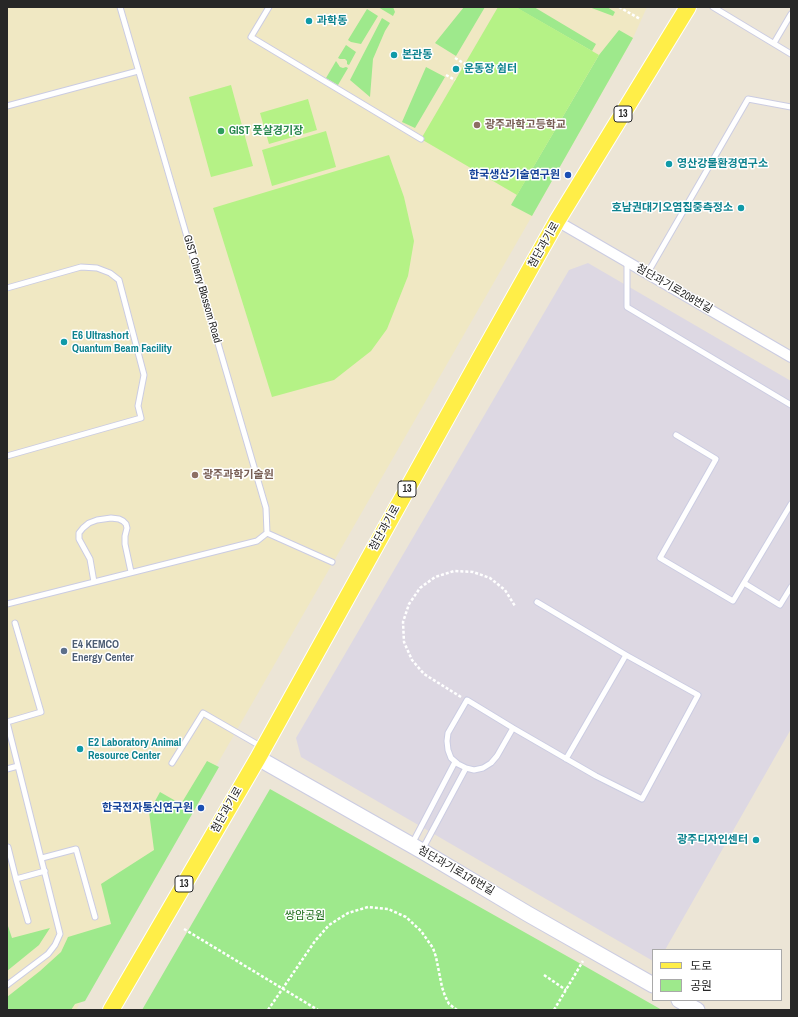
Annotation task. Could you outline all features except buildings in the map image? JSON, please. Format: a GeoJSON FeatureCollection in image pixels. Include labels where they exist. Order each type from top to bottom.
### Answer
{"type":"FeatureCollection","features":[{"type":"Feature","properties":{"kind":"main road","name":"첨단과기로"},"geometry":{"type":"LineString","coordinates":[[111,1010],[260,753],[557,221],[688,7]]}},
{"type":"Feature","properties":{"kind":"street","name":"첨단과기로208번길"},"geometry":{"type":"LineString","coordinates":[[557,221],[791,357]]}},
{"type":"Feature","properties":{"kind":"street","name":"첨단과기로176번길"},"geometry":{"type":"LineString","coordinates":[[260,753],[416,848],[652,984]]}},
{"type":"Feature","properties":{"kind":"street"},"geometry":{"type":"LineString","coordinates":[[681,1001],[697,1010]]}},
{"type":"Feature","properties":{"kind":"lane","name":"GIST Cherry Blossom Road"},"geometry":{"type":"LineString","coordinates":[[120,7],[266,508],[267,533]]}},
{"type":"Feature","properties":{"kind":"lane"},"geometry":{"type":"LineString","coordinates":[[269,7],[251,37],[421,139]]}},
{"type":"Feature","properties":{"kind":"lane"},"geometry":{"type":"LineString","coordinates":[[713,7],[791,54]]}},
{"type":"Feature","properties":{"kind":"lane"},"geometry":{"type":"LineString","coordinates":[[774,44],[791,14]]}},
{"type":"Feature","properties":{"kind":"lane"},"geometry":{"type":"LineString","coordinates":[[7,106],[138,70]]}},
{"type":"Feature","properties":{"kind":"lane"},"geometry":{"type":"LineString","coordinates":[[647,274],[748,99],[791,106]]}},
{"type":"Feature","properties":{"kind":"lane"},"geometry":{"type":"LineString","coordinates":[[627,262],[627,307],[791,405]]}},
{"type":"Feature","properties":{"kind":"lane"},"geometry":{"type":"LineString","coordinates":[[7,288],[81,267],[97,268],[110,273],[119,280],[144,375],[138,406],[141,418],[7,456]]}},
{"type":"Feature","properties":{"kind":"lane"},"geometry":{"type":"LineString","coordinates":[[676,435],[716,459],[660,558],[733,601],[791,504]]}},
{"type":"Feature","properties":{"kind":"lane"},"geometry":{"type":"LineString","coordinates":[[94,582],[90,559],[79,539],[79,534],[89,523],[98,520],[111,518],[119,519],[126,524],[125,544],[131,572]]}},
{"type":"Feature","properties":{"kind":"lane"},"geometry":{"type":"LineString","coordinates":[[7,604],[257,541],[267,533],[332,562]]}},
{"type":"Feature","properties":{"kind":"lane"},"geometry":{"type":"LineString","coordinates":[[744,583],[780,605],[791,587]]}},
{"type":"Feature","properties":{"kind":"lane"},"geometry":{"type":"LineString","coordinates":[[514,728],[497,756],[491,763],[483,768],[474,770],[466,768],[451,758],[448,750],[448,733],[467,700],[596,776],[642,799],[698,695],[626,655],[537,602]]}},
{"type":"Feature","properties":{"kind":"lane"},"geometry":{"type":"LineString","coordinates":[[7,985],[48,954],[55,945],[60,934],[7,722],[41,712],[15,623]]}},
{"type":"Feature","properties":{"kind":"lane"},"geometry":{"type":"LineString","coordinates":[[566,759],[626,655]]}},
{"type":"Feature","properties":{"kind":"lane"},"geometry":{"type":"LineString","coordinates":[[172,763],[203,713],[260,753]]}},
{"type":"Feature","properties":{"kind":"lane"},"geometry":{"type":"LineString","coordinates":[[416,848],[455,762]]}},
{"type":"Feature","properties":{"kind":"lane"},"geometry":{"type":"LineString","coordinates":[[7,769],[18,766]]}},
{"type":"Feature","properties":{"kind":"lane"},"geometry":{"type":"LineString","coordinates":[[416,848],[466,768]]}},
{"type":"Feature","properties":{"kind":"lane"},"geometry":{"type":"LineString","coordinates":[[8,847],[28,921]]}},
{"type":"Feature","properties":{"kind":"lane"},"geometry":{"type":"LineString","coordinates":[[42,858],[76,849],[95,917]]}},
{"type":"Feature","properties":{"kind":"lane"},"geometry":{"type":"LineString","coordinates":[[16,879],[45,871]]}},
{"type":"Feature","properties":{"kind":"path"},"geometry":{"type":"LineString","coordinates":[[619,7],[640,19]]}},
{"type":"Feature","properties":{"kind":"path"},"geometry":{"type":"LineString","coordinates":[[455,58],[464,64]]}},
{"type":"Feature","properties":{"kind":"path"},"geometry":{"type":"LineString","coordinates":[[446,75],[455,80]]}},
{"type":"Feature","properties":{"kind":"path"},"geometry":{"type":"LineString","coordinates":[[467,700],[424,674],[412,660],[404,642],[403,622],[409,604],[420,588],[435,577],[454,571],[473,572],[490,578],[505,590],[515,606]]}},
{"type":"Feature","properties":{"kind":"path"},"geometry":{"type":"LineString","coordinates":[[268,1010],[315,941],[329,925],[348,913],[368,907],[388,909],[406,917],[421,931],[433,948],[445,996],[449,1004],[457,1010]]}},
{"type":"Feature","properties":{"kind":"path"},"geometry":{"type":"LineString","coordinates":[[184,929],[318,1010]]}},
{"type":"Feature","properties":{"kind":"path"},"geometry":{"type":"LineString","coordinates":[[554,1010],[583,961]]}},
{"type":"Feature","properties":{"kind":"path"},"geometry":{"type":"LineString","coordinates":[[544,975],[566,990]]}},
{"type":"Feature","properties":{"kind":"shaded area","name":"광주과학기술원"},"geometry":{"type":"Polygon","coordinates":[[[7,7],[647,7],[633,38],[532,216],[76,1010],[7,1010],[7,7]]]}},
{"type":"Feature","properties":{"kind":"shaded area"},"geometry":{"type":"Polygon","coordinates":[[[588,263],[791,381],[791,729],[666,949],[652,949],[652,960],[301,757],[296,738],[569,270],[588,263]]]}},
{"type":"Feature","properties":{"kind":"green space"},"geometry":{"type":"Polygon","coordinates":[[[378,7],[393,7],[395,12],[393,16],[378,7]]]}},
{"type":"Feature","properties":{"kind":"green space"},"geometry":{"type":"Polygon","coordinates":[[[464,7],[485,7],[456,56],[435,43],[464,7]]]}},
{"type":"Feature","properties":{"kind":"green space"},"geometry":{"type":"Polygon","coordinates":[[[498,7],[516,7],[599,55],[517,195],[421,139],[498,7]]]}},
{"type":"Feature","properties":{"kind":"green space"},"geometry":{"type":"Polygon","coordinates":[[[517,7],[534,7],[596,44],[592,51],[517,7]]]}},
{"type":"Feature","properties":{"kind":"green space"},"geometry":{"type":"Polygon","coordinates":[[[589,7],[607,7],[615,12],[613,16],[589,7]]]}},
{"type":"Feature","properties":{"kind":"green space"},"geometry":{"type":"Polygon","coordinates":[[[367,9],[378,16],[361,44],[351,42],[348,40],[367,9]]]}},
{"type":"Feature","properties":{"kind":"green space"},"geometry":{"type":"Polygon","coordinates":[[[382,18],[390,23],[373,59],[370,97],[350,80],[382,18]]]}},
{"type":"Feature","properties":{"kind":"green space"},"geometry":{"type":"Polygon","coordinates":[[[619,30],[633,38],[532,216],[511,205],[599,55],[619,30]]]}},
{"type":"Feature","properties":{"kind":"green space"},"geometry":{"type":"Polygon","coordinates":[[[346,45],[356,52],[349,65],[345,59],[338,58],[346,45]]]}},
{"type":"Feature","properties":{"kind":"green space"},"geometry":{"type":"Polygon","coordinates":[[[336,61],[340,67],[348,68],[338,85],[326,78],[336,61]]]}},
{"type":"Feature","properties":{"kind":"green space"},"geometry":{"type":"Polygon","coordinates":[[[426,67],[445,77],[415,128],[402,122],[426,67]]]}},
{"type":"Feature","properties":{"kind":"green space","name":"GIST 풋살경기장"},"geometry":{"type":"Polygon","coordinates":[[[231,85],[253,166],[211,177],[189,97],[231,85]]]}},
{"type":"Feature","properties":{"kind":"green space"},"geometry":{"type":"Polygon","coordinates":[[[308,99],[317,130],[269,144],[260,113],[308,99]]]}},
{"type":"Feature","properties":{"kind":"green space"},"geometry":{"type":"Polygon","coordinates":[[[326,131],[336,167],[272,186],[262,150],[326,131]]]}},
{"type":"Feature","properties":{"kind":"green space"},"geometry":{"type":"Polygon","coordinates":[[[389,155],[404,197],[414,241],[408,276],[387,329],[371,351],[334,380],[272,397],[213,208],[389,155]]]}},
{"type":"Feature","properties":{"kind":"green space"},"geometry":{"type":"Polygon","coordinates":[[[207,761],[219,767],[85,1001],[75,1004],[71,1010],[7,1010],[7,997],[61,952],[68,937],[111,924],[101,884],[154,850],[149,812],[160,792],[181,804],[207,761]]]}},
{"type":"Feature","properties":{"kind":"green space","name":"쌍암공원"},"geometry":{"type":"Polygon","coordinates":[[[270,789],[581,964],[662,1010],[142,1010],[270,789]]]}},
{"type":"Feature","properties":{"kind":"green space"},"geometry":{"type":"Polygon","coordinates":[[[7,923],[12,938],[50,928],[39,945],[7,971],[7,923]]]}},
{"type":"Feature","properties":{"kind":"place","name":"과학동"},"geometry":{"type":"Point","coordinates":[309,21]}},
{"type":"Feature","properties":{"kind":"place","name":"본관동"},"geometry":{"type":"Point","coordinates":[394,55]}},
{"type":"Feature","properties":{"kind":"place","name":"운동장 쉼터"},"geometry":{"type":"Point","coordinates":[456,69]}},
{"type":"Feature","properties":{"kind":"place","name":"광주과학고등학교"},"geometry":{"type":"Point","coordinates":[477,125]}},
{"type":"Feature","properties":{"kind":"place","name":"GIST 풋살경기장"},"geometry":{"type":"Point","coordinates":[221,131]}},
{"type":"Feature","properties":{"kind":"place","name":"영산강물환경연구소"},"geometry":{"type":"Point","coordinates":[669,164]}},
{"type":"Feature","properties":{"kind":"place","name":"한국생산기술연구원"},"geometry":{"type":"Point","coordinates":[568,175]}},
{"type":"Feature","properties":{"kind":"place","name":"호남권대기오염집중측정소"},"geometry":{"type":"Point","coordinates":[741,208]}},
{"type":"Feature","properties":{"kind":"place","name":"E6 Ultrashort Quantum Beam Facility"},"geometry":{"type":"Point","coordinates":[64,342]}},
{"type":"Feature","properties":{"kind":"place","name":"광주과학기술원"},"geometry":{"type":"Point","coordinates":[195,475]}},
{"type":"Feature","properties":{"kind":"place","name":"E4 KEMCO Energy Center"},"geometry":{"type":"Point","coordinates":[64,651]}},
{"type":"Feature","properties":{"kind":"place","name":"E2 Laboratory Animal Resource Center"},"geometry":{"type":"Point","coordinates":[80,749]}},
{"type":"Feature","properties":{"kind":"place","name":"한국전자통신연구원"},"geometry":{"type":"Point","coordinates":[201,808]}},
{"type":"Feature","properties":{"kind":"place","name":"광주디자인센터"},"geometry":{"type":"Point","coordinates":[756,840]}}]}
